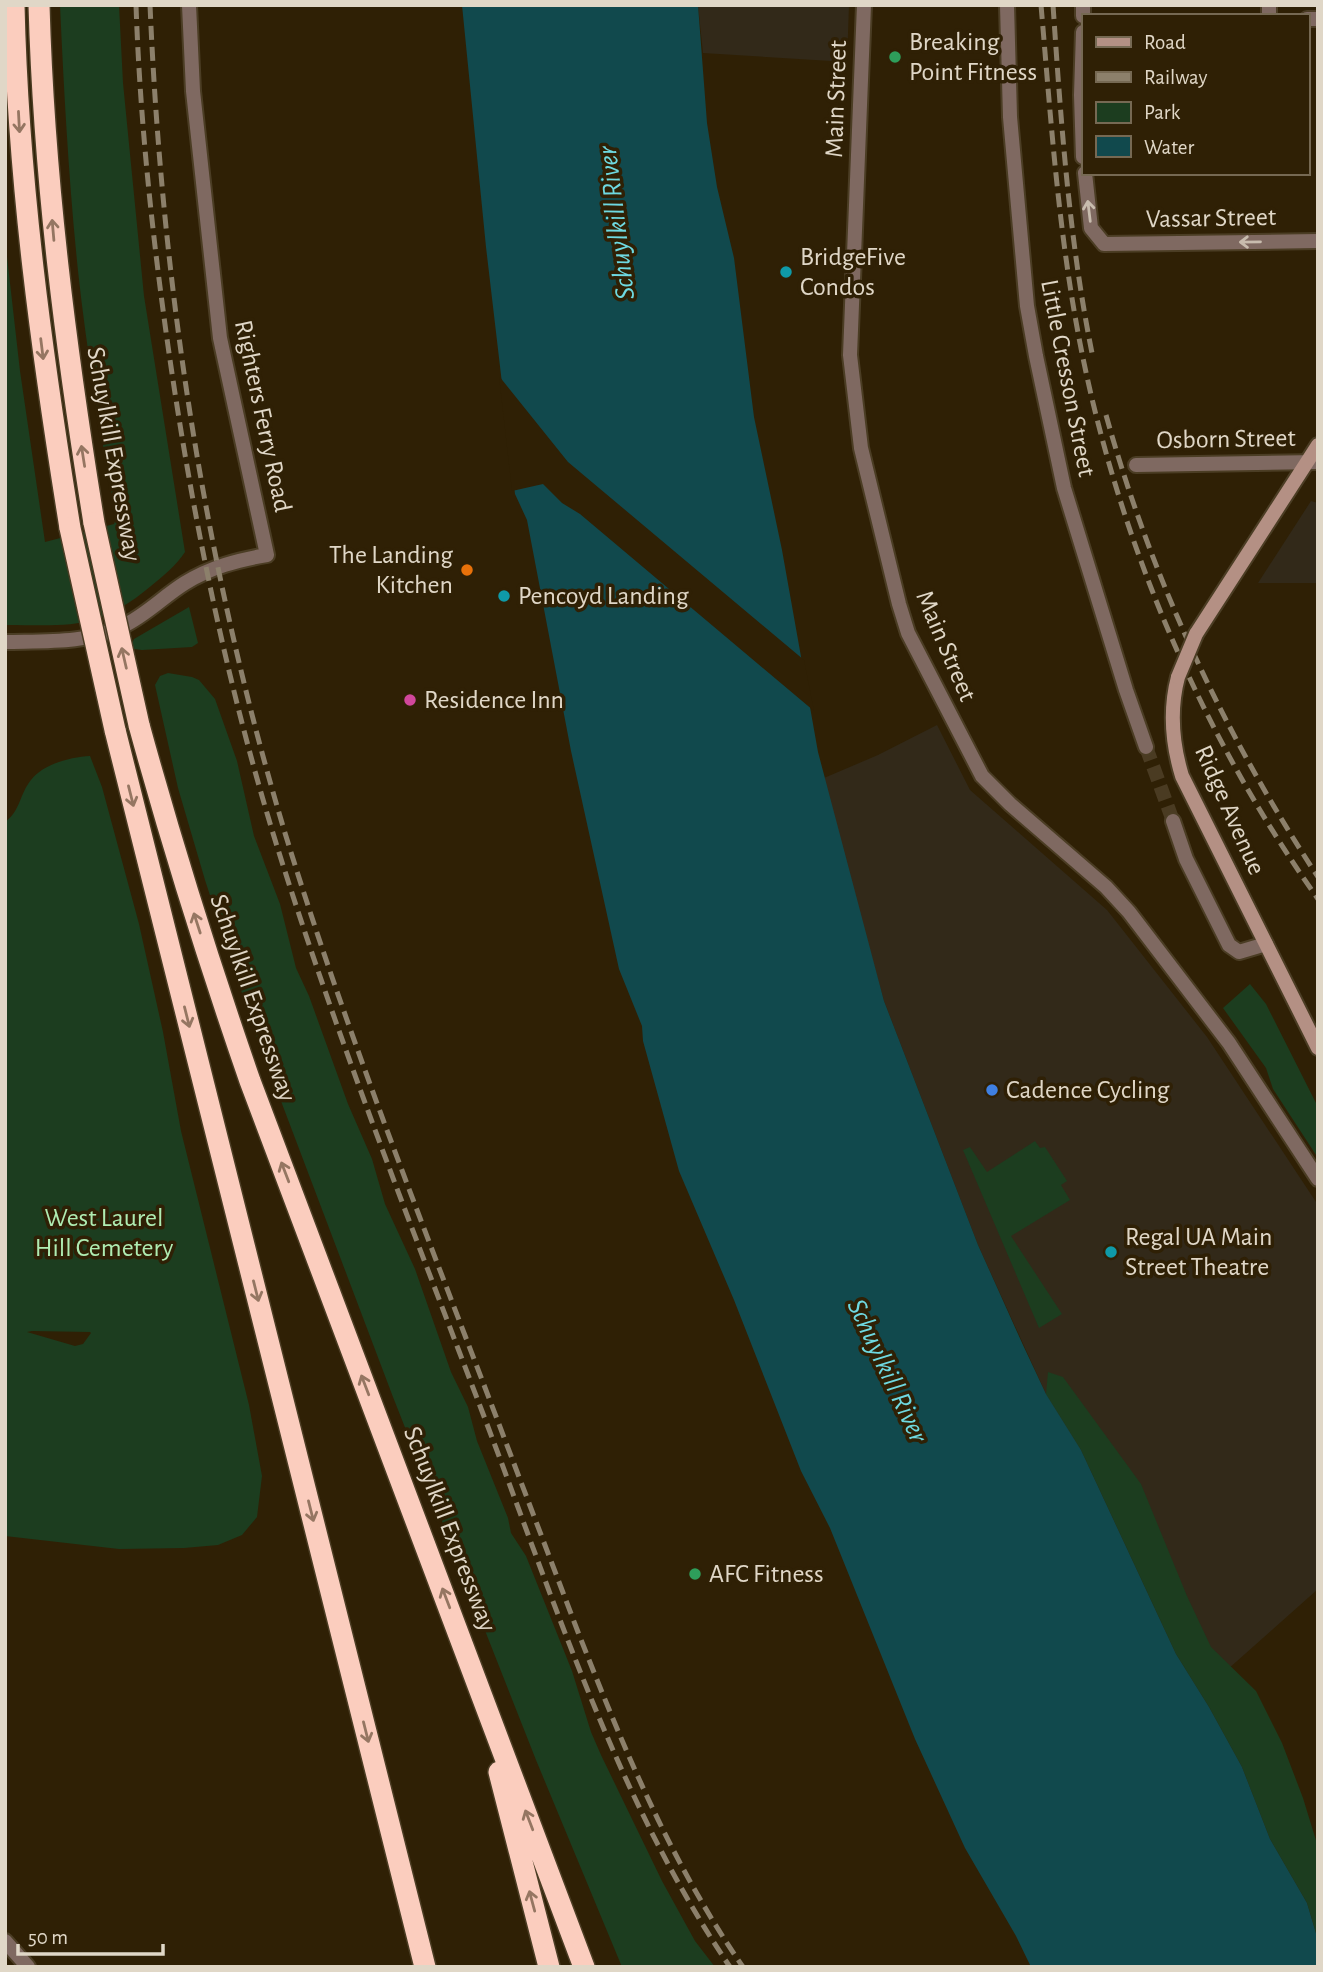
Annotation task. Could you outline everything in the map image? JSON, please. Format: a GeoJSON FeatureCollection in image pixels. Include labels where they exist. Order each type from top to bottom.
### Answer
{"type":"FeatureCollection","features":[{"type":"Feature","properties":{"kind":"highway","name":"Schuylkill Expressway"},"geometry":{"type":"LineString","coordinates":[[14,5],[29,242],[46,381],[70,528],[115,730],[425,1967]]}},
{"type":"Feature","properties":{"kind":"highway","name":"Schuylkill Expressway"},"geometry":{"type":"LineString","coordinates":[[40,5],[45,142],[54,244],[70,371],[94,523],[139,725],[173,850],[215,981],[265,1120],[584,1967]]}},
{"type":"Feature","properties":{"kind":"highway"},"geometry":{"type":"LineString","coordinates":[[470,1662],[549,1967]]}},
{"type":"Feature","properties":{"kind":"highway"},"geometry":{"type":"LineString","coordinates":[[415,1925],[437,1967]]}},
{"type":"Feature","properties":{"kind":"main road","name":"Ridge Avenue"},"geometry":{"type":"LineString","coordinates":[[1318,445],[1312,462],[1196,635],[1178,677],[1173,700],[1172,727],[1182,776],[1318,1048]]}},
{"type":"Feature","properties":{"kind":"street","name":"Righters Ferry Road"},"geometry":{"type":"LineString","coordinates":[[5,642],[57,641],[103,634],[141,615],[204,572],[240,560],[267,555],[220,338],[193,91],[189,5]]}},
{"type":"Feature","properties":{"kind":"street","name":"Main Street"},"geometry":{"type":"LineString","coordinates":[[864,5],[850,355],[861,448],[908,633],[982,775],[1010,804],[1106,887],[1129,912],[1229,1043],[1318,1179]]}},
{"type":"Feature","properties":{"kind":"street","name":"Little Cresson Street"},"geometry":{"type":"LineString","coordinates":[[1007,5],[1010,117],[1027,306],[1036,356],[1064,488],[1146,747]]}},
{"type":"Feature","properties":{"kind":"street"},"geometry":{"type":"LineString","coordinates":[[1082,64],[1082,126]]}},
{"type":"Feature","properties":{"kind":"street","name":"Vassar Street"},"geometry":{"type":"LineString","coordinates":[[1084,175],[1091,228],[1104,244],[1318,241]]}},
{"type":"Feature","properties":{"kind":"street","name":"Osborn Street"},"geometry":{"type":"LineString","coordinates":[[1136,464],[1312,462]]}},
{"type":"Feature","properties":{"kind":"street"},"geometry":{"type":"LineString","coordinates":[[1173,821],[1191,872],[1229,945],[1239,952],[1266,944]]}},
{"type":"Feature","properties":{"kind":"street"},"geometry":{"type":"LineString","coordinates":[[5,1941],[28,1967]]}},
{"type":"Feature","properties":{"kind":"shaded area"},"geometry":{"type":"Polygon","coordinates":[[[698,5],[849,5],[847,62],[703,53],[698,5]]]}},
{"type":"Feature","properties":{"kind":"shaded area"},"geometry":{"type":"Polygon","coordinates":[[[1311,501],[1318,503],[1318,583],[1258,583],[1311,501]]]}},
{"type":"Feature","properties":{"kind":"shaded area"},"geometry":{"type":"Polygon","coordinates":[[[937,725],[970,790],[1107,910],[1207,1037],[1318,1205],[1318,1589],[1201,1693],[1081,1450],[1046,1394],[978,1245],[884,1001],[835,825],[824,778],[878,755],[937,725]]]}},
{"type":"Feature","properties":{"kind":"green space"},"geometry":{"type":"Polygon","coordinates":[[[60,5],[119,5],[123,83],[144,296],[185,552],[178,562],[132,601],[98,618],[66,625],[5,625],[5,239],[20,371],[45,542],[114,524],[116,518],[78,271],[60,5]]]}},
{"type":"Feature","properties":{"kind":"green space"},"geometry":{"type":"Polygon","coordinates":[[[189,607],[198,643],[192,647],[142,650],[131,646],[134,639],[189,607]]]}},
{"type":"Feature","properties":{"kind":"green space"},"geometry":{"type":"Polygon","coordinates":[[[168,673],[199,680],[215,699],[237,761],[254,836],[280,904],[296,968],[372,1159],[385,1204],[415,1269],[451,1372],[468,1407],[477,1441],[508,1518],[511,1533],[526,1556],[572,1671],[601,1755],[662,1881],[695,1941],[715,1967],[622,1967],[536,1760],[393,1397],[253,1027],[178,788],[155,685],[160,676],[168,673]]]}},
{"type":"Feature","properties":{"kind":"green space","name":"West Laurel Hill Cemetery"},"geometry":{"type":"Polygon","coordinates":[[[90,756],[102,787],[139,924],[181,1131],[249,1405],[262,1476],[257,1517],[242,1535],[218,1545],[119,1549],[5,1536],[5,822],[14,813],[27,785],[36,774],[58,762],[90,756]],[[27,1332],[75,1346],[83,1344],[90,1332],[27,1332]]]}},
{"type":"Feature","properties":{"kind":"green space"},"geometry":{"type":"Polygon","coordinates":[[[1250,984],[1266,1004],[1318,1107],[1318,1158],[1273,1089],[1266,1068],[1223,1008],[1250,984]]]}},
{"type":"Feature","properties":{"kind":"green space"},"geometry":{"type":"Polygon","coordinates":[[[1035,1141],[1040,1148],[1045,1147],[1067,1181],[1061,1185],[1070,1200],[1011,1236],[1062,1314],[1039,1328],[963,1150],[970,1147],[987,1172],[1035,1141]]]}},
{"type":"Feature","properties":{"kind":"green space"},"geometry":{"type":"Polygon","coordinates":[[[1048,1372],[1063,1377],[1141,1484],[1211,1647],[1256,1691],[1282,1743],[1318,1847],[1318,1940],[1307,1903],[1270,1839],[1242,1767],[1176,1654],[1081,1450],[1046,1394],[1048,1372]]]}},
{"type":"Feature","properties":{"kind":"water","name":"Schuylkill River"},"geometry":{"type":"Polygon","coordinates":[[[462,5],[698,5],[707,123],[717,187],[734,258],[754,417],[782,550],[818,752],[884,1001],[978,1245],[1023,1345],[1046,1394],[1081,1450],[1176,1654],[1242,1767],[1270,1839],[1307,1903],[1318,1940],[1318,1967],[1031,1967],[965,1848],[915,1739],[830,1528],[801,1471],[734,1300],[679,1171],[643,1041],[642,1026],[619,969],[571,751],[527,520],[515,494],[486,247],[462,5]]]}},
{"type":"Feature","properties":{"kind":"pier"},"geometry":{"type":"Polygon","coordinates":[[[499,376],[568,462],[804,660],[814,711],[580,514],[562,503],[543,484],[512,491],[499,376]]]}},
{"type":"Feature","properties":{"kind":"tunnel"},"geometry":{"type":"LineString","coordinates":[[1146,747],[1173,821]]}},
{"type":"Feature","properties":{"kind":"railway"},"geometry":{"type":"LineString","coordinates":[[136,5],[140,91],[152,219],[188,472],[226,659],[276,843],[376,1132],[592,1700],[654,1837],[690,1903],[730,1967]]}},
{"type":"Feature","properties":{"kind":"railway"},"geometry":{"type":"LineString","coordinates":[[150,5],[165,215],[192,423],[231,630],[285,833],[333,981],[386,1128],[595,1676],[631,1762],[671,1846],[717,1928],[743,1967]]}},
{"type":"Feature","properties":{"kind":"railway"},"geometry":{"type":"LineString","coordinates":[[1041,5],[1063,239],[1075,316],[1111,470],[1164,621],[1197,694],[1274,833],[1318,899]]}},
{"type":"Feature","properties":{"kind":"railway"},"geometry":{"type":"LineString","coordinates":[[1053,5],[1072,224],[1092,353]]}},
{"type":"Feature","properties":{"kind":"railway"},"geometry":{"type":"LineString","coordinates":[[1106,415],[1145,537],[1194,654],[1252,768],[1318,877]]}},
{"type":"Feature","properties":{"kind":"place","name":"Breaking Point Fitness"},"geometry":{"type":"Point","coordinates":[895,57]}},
{"type":"Feature","properties":{"kind":"place","name":"BridgeFive Condos"},"geometry":{"type":"Point","coordinates":[786,272]}},
{"type":"Feature","properties":{"kind":"place","name":"The Landing Kitchen"},"geometry":{"type":"Point","coordinates":[467,570]}},
{"type":"Feature","properties":{"kind":"place","name":"Pencoyd Landing"},"geometry":{"type":"Point","coordinates":[504,596]}},
{"type":"Feature","properties":{"kind":"place","name":"Residence Inn"},"geometry":{"type":"Point","coordinates":[410,700]}},
{"type":"Feature","properties":{"kind":"place","name":"Cadence Cycling"},"geometry":{"type":"Point","coordinates":[992,1090]}},
{"type":"Feature","properties":{"kind":"place","name":"Regal UA Main Street Theatre"},"geometry":{"type":"Point","coordinates":[1111,1252]}},
{"type":"Feature","properties":{"kind":"place","name":"AFC Fitness"},"geometry":{"type":"Point","coordinates":[695,1574]}}]}
